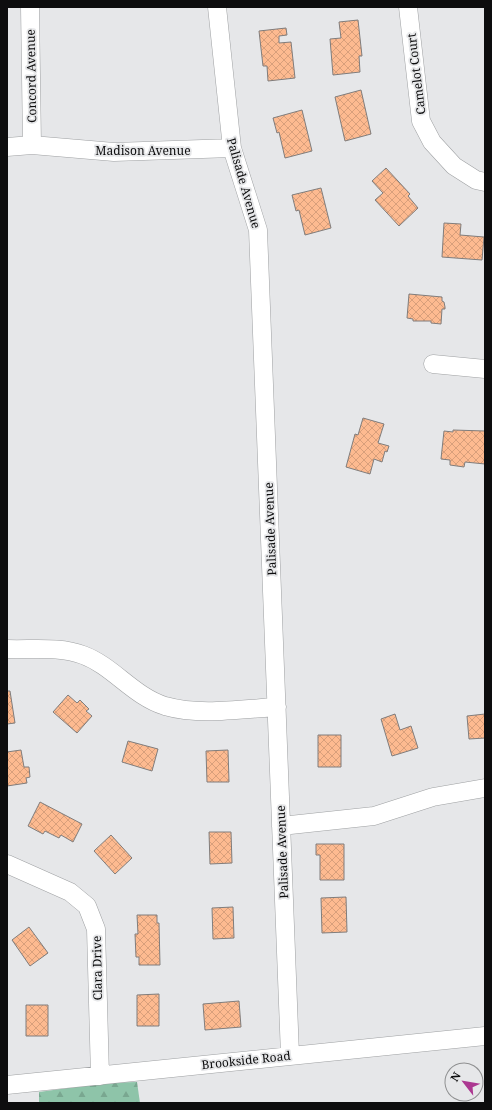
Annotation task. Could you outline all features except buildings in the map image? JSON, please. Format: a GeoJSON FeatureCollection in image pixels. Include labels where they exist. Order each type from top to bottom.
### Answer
{"type":"FeatureCollection","features":[{"type":"Feature","properties":{"kind":"street","name":"Concord Avenue"},"geometry":{"type":"LineString","coordinates":[[30,7],[32,145]]}},
{"type":"Feature","properties":{"kind":"street","name":"Palisade Avenue"},"geometry":{"type":"LineString","coordinates":[[217,7],[232,148],[258,230],[290,1055]]}},
{"type":"Feature","properties":{"kind":"street","name":"Camelot Court"},"geometry":{"type":"LineString","coordinates":[[408,7],[421,121],[432,142],[454,166],[476,180],[485,182]]}},
{"type":"Feature","properties":{"kind":"street","name":"Madison Avenue"},"geometry":{"type":"LineString","coordinates":[[7,147],[32,145],[114,152],[232,148]]}},
{"type":"Feature","properties":{"kind":"street"},"geometry":{"type":"LineString","coordinates":[[434,364],[485,369]]}},
{"type":"Feature","properties":{"kind":"street"},"geometry":{"type":"LineString","coordinates":[[7,649],[66,651],[83,655],[105,668],[134,691],[164,706],[192,711],[277,707]]}},
{"type":"Feature","properties":{"kind":"street"},"geometry":{"type":"LineString","coordinates":[[282,826],[374,816],[433,797],[485,788]]}},
{"type":"Feature","properties":{"kind":"street","name":"Clara Drive"},"geometry":{"type":"LineString","coordinates":[[7,864],[70,892],[87,906],[96,929],[100,1076]]}},
{"type":"Feature","properties":{"kind":"street","name":"Brookside Road"},"geometry":{"type":"LineString","coordinates":[[7,1085],[485,1036]]}},
{"type":"Feature","properties":{"kind":"green space"},"geometry":{"type":"Polygon","coordinates":[[[137,1082],[140,1103],[39,1103],[39,1092],[104,1083],[137,1082]]]}}]}
